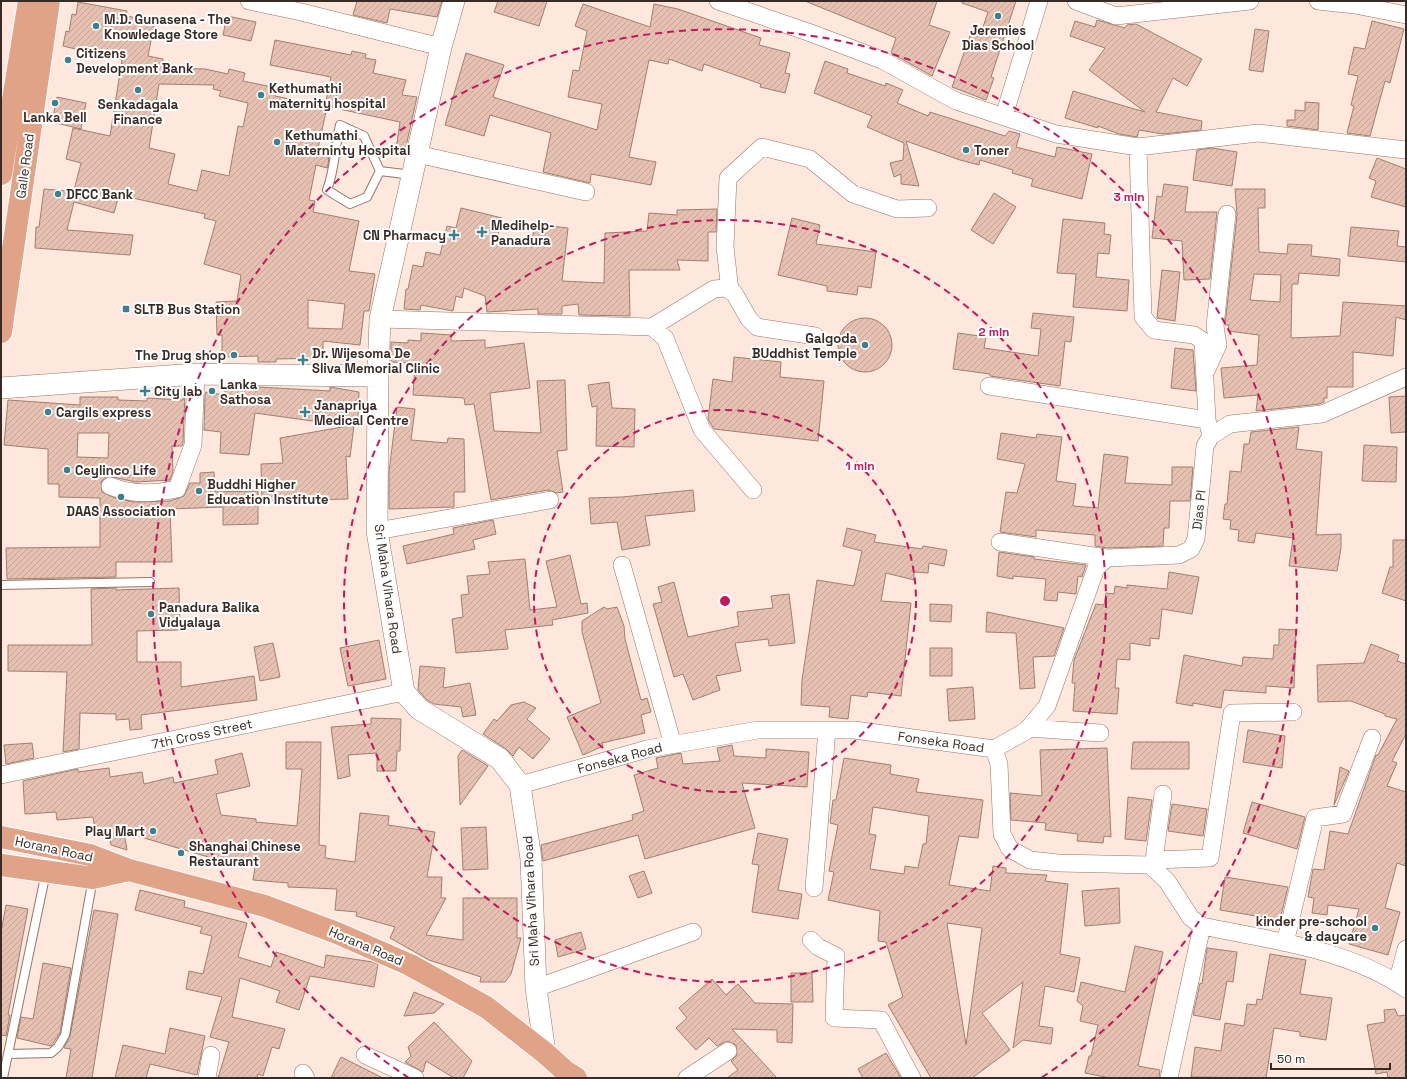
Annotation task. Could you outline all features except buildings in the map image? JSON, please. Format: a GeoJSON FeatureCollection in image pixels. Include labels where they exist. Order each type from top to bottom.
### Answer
{"type":"FeatureCollection","features":[{"type":"Feature","properties":{"kind":"highway","name":"Galle Road"},"geometry":{"type":"LineString","coordinates":[[1,174],[29,1]]}},
{"type":"Feature","properties":{"kind":"highway","name":"Galle Road"},"geometry":{"type":"LineString","coordinates":[[1,332],[49,1]]}},
{"type":"Feature","properties":{"kind":"highway","name":"Horana Road"},"geometry":{"type":"LineString","coordinates":[[1,838],[90,855],[129,870],[265,906],[337,933],[410,965],[486,1007],[545,1053],[566,1076]]}},
{"type":"Feature","properties":{"kind":"highway","name":"Horana Road"},"geometry":{"type":"LineString","coordinates":[[1,865],[94,878],[129,870]]}},
{"type":"Feature","properties":{"kind":"street"},"geometry":{"type":"LineString","coordinates":[[249,1],[301,12],[441,47]]}},
{"type":"Feature","properties":{"kind":"street","name":"Sri Maha Vihara Road"},"geometry":{"type":"LineString","coordinates":[[454,1],[441,47],[380,319],[377,531],[404,692],[420,709],[500,759],[520,785],[531,859],[536,988],[545,1053]]}},
{"type":"Feature","properties":{"kind":"street"},"geometry":{"type":"LineString","coordinates":[[718,1],[808,32],[882,60],[956,100],[1056,134],[1138,147],[1258,133],[1406,150]]}},
{"type":"Feature","properties":{"kind":"street"},"geometry":{"type":"LineString","coordinates":[[1004,116],[1039,1]]}},
{"type":"Feature","properties":{"kind":"street"},"geometry":{"type":"LineString","coordinates":[[1076,1],[1116,16],[1250,1]]}},
{"type":"Feature","properties":{"kind":"street"},"geometry":{"type":"LineString","coordinates":[[1318,1],[1355,5],[1406,15]]}},
{"type":"Feature","properties":{"kind":"street"},"geometry":{"type":"LineString","coordinates":[[1138,147],[1143,317],[1154,330],[1194,335],[1203,341],[1207,420],[1211,436],[1230,424],[1322,414],[1406,377]]}},
{"type":"Feature","properties":{"kind":"street"},"geometry":{"type":"LineString","coordinates":[[730,290],[725,247],[728,178],[762,148],[810,159],[853,194],[897,208],[928,208]]}},
{"type":"Feature","properties":{"kind":"street"},"geometry":{"type":"LineString","coordinates":[[418,154],[586,192]]}},
{"type":"Feature","properties":{"kind":"street"},"geometry":{"type":"LineString","coordinates":[[1205,372],[1218,345],[1215,326],[1227,214]]}},
{"type":"Feature","properties":{"kind":"street"},"geometry":{"type":"LineString","coordinates":[[380,319],[652,327],[714,289],[726,288],[734,293],[748,319],[757,327],[815,336]]}},
{"type":"Feature","properties":{"kind":"street"},"geometry":{"type":"LineString","coordinates":[[652,327],[665,338],[702,430],[753,490]]}},
{"type":"Feature","properties":{"kind":"street"},"geometry":{"type":"LineString","coordinates":[[110,486],[126,492],[147,493],[177,490],[193,445],[196,374]]}},
{"type":"Feature","properties":{"kind":"street"},"geometry":{"type":"LineString","coordinates":[[1,388],[196,374],[378,376]]}},
{"type":"Feature","properties":{"kind":"street"},"geometry":{"type":"LineString","coordinates":[[989,386],[1207,420]]}},
{"type":"Feature","properties":{"kind":"street","name":"Dias Pl"},"geometry":{"type":"LineString","coordinates":[[1000,542],[1107,558],[1179,555],[1191,549],[1196,539],[1205,446],[1211,436]]}},
{"type":"Feature","properties":{"kind":"street"},"geometry":{"type":"LineString","coordinates":[[377,531],[550,500]]}},
{"type":"Feature","properties":{"kind":"street"},"geometry":{"type":"LineString","coordinates":[[994,749],[1028,728],[1047,706],[1096,568],[1107,558]]}},
{"type":"Feature","properties":{"kind":"street"},"geometry":{"type":"LineString","coordinates":[[622,565],[673,745]]}},
{"type":"Feature","properties":{"kind":"street","name":"7th Cross Street"},"geometry":{"type":"LineString","coordinates":[[1,775],[404,692]]}},
{"type":"Feature","properties":{"kind":"street","name":"Fonseka Road"},"geometry":{"type":"LineString","coordinates":[[520,785],[647,749],[758,730],[854,730],[994,749],[999,764],[1002,834],[1010,849],[1030,860],[1058,863],[1152,863],[1210,858],[1232,712],[1293,712]]}},
{"type":"Feature","properties":{"kind":"street"},"geometry":{"type":"LineString","coordinates":[[1028,728],[1100,733]]}},
{"type":"Feature","properties":{"kind":"street"},"geometry":{"type":"LineString","coordinates":[[814,888],[826,730]]}},
{"type":"Feature","properties":{"kind":"street"},"geometry":{"type":"LineString","coordinates":[[1285,943],[1315,818],[1343,814],[1372,738]]}},
{"type":"Feature","properties":{"kind":"street"},"geometry":{"type":"LineString","coordinates":[[1162,794],[1152,863],[1167,881],[1191,918],[1202,926],[1285,943],[1360,964],[1402,986],[1406,949]]}},
{"type":"Feature","properties":{"kind":"street"},"geometry":{"type":"LineString","coordinates":[[1169,1078],[1202,926]]}},
{"type":"Feature","properties":{"kind":"street"},"geometry":{"type":"LineString","coordinates":[[536,988],[693,932]]}},
{"type":"Feature","properties":{"kind":"street"},"geometry":{"type":"LineString","coordinates":[[810,940],[818,947],[836,956],[834,1018],[881,1020],[912,1078]]}},
{"type":"Feature","properties":{"kind":"street"},"geometry":{"type":"LineString","coordinates":[[687,1078],[728,1051]]}},
{"type":"Feature","properties":{"kind":"street"},"geometry":{"type":"LineString","coordinates":[[207,1078],[211,1055]]}},
{"type":"Feature","properties":{"kind":"street"},"geometry":{"type":"LineString","coordinates":[[365,1055],[415,1078]]}},
{"type":"Feature","properties":{"kind":"lane"},"geometry":{"type":"LineString","coordinates":[[340,125],[364,136],[380,170],[367,197],[350,204],[327,190],[333,176],[335,147],[340,125]]}},
{"type":"Feature","properties":{"kind":"lane"},"geometry":{"type":"LineString","coordinates":[[380,170],[413,176]]}},
{"type":"Feature","properties":{"kind":"lane"},"geometry":{"type":"LineString","coordinates":[[1,585],[150,582]]}},
{"type":"Feature","properties":{"kind":"lane"},"geometry":{"type":"LineString","coordinates":[[3,1078],[46,871]]}},
{"type":"Feature","properties":{"kind":"lane"},"geometry":{"type":"LineString","coordinates":[[8,1054],[51,1053],[58,1047],[65,1035],[94,878]]}},
{"type":"Feature","properties":{"kind":"place","name":"Jeremies Dias School"},"geometry":{"type":"Point","coordinates":[998,16]}},
{"type":"Feature","properties":{"kind":"place","name":"M.D. Gunasena - The Knowledage Store"},"geometry":{"type":"Point","coordinates":[96,26]}},
{"type":"Feature","properties":{"kind":"place","name":"Citizens Development Bank"},"geometry":{"type":"Point","coordinates":[68,60]}},
{"type":"Feature","properties":{"kind":"place","name":"Senkadagala Finance"},"geometry":{"type":"Point","coordinates":[138,90]}},
{"type":"Feature","properties":{"kind":"place","name":"Kethumathi maternity hospital"},"geometry":{"type":"Point","coordinates":[261,95]}},
{"type":"Feature","properties":{"kind":"place","name":"Lanka Bell"},"geometry":{"type":"Point","coordinates":[55,103]}},
{"type":"Feature","properties":{"kind":"place","name":"Kethumathi Materninty Hospital"},"geometry":{"type":"Point","coordinates":[277,142]}},
{"type":"Feature","properties":{"kind":"place","name":"Toner"},"geometry":{"type":"Point","coordinates":[966,150]}},
{"type":"Feature","properties":{"kind":"place","name":"DFCC Bank"},"geometry":{"type":"Point","coordinates":[58,194]}},
{"type":"Feature","properties":{"kind":"place","name":"Medihelp- Panadura"},"geometry":{"type":"Point","coordinates":[482,232]}},
{"type":"Feature","properties":{"kind":"place","name":"CN Pharmacy"},"geometry":{"type":"Point","coordinates":[454,235]}},
{"type":"Feature","properties":{"kind":"place","name":"SLTB Bus Station"},"geometry":{"type":"Point","coordinates":[126,309]}},
{"type":"Feature","properties":{"kind":"place","name":"Galgoda BUddhist Temple"},"geometry":{"type":"Point","coordinates":[865,345]}},
{"type":"Feature","properties":{"kind":"place","name":"The Drug shop"},"geometry":{"type":"Point","coordinates":[234,355]}},
{"type":"Feature","properties":{"kind":"place","name":"Dr. Wijesoma De Sliva Memorial Clinic"},"geometry":{"type":"Point","coordinates":[303,360]}},
{"type":"Feature","properties":{"kind":"place","name":"City lab"},"geometry":{"type":"Point","coordinates":[145,391]}},
{"type":"Feature","properties":{"kind":"place","name":"Lanka Sathosa"},"geometry":{"type":"Point","coordinates":[212,391]}},
{"type":"Feature","properties":{"kind":"place","name":"Cargils express"},"geometry":{"type":"Point","coordinates":[48,412]}},
{"type":"Feature","properties":{"kind":"place","name":"Janapriya Medical Centre"},"geometry":{"type":"Point","coordinates":[305,412]}},
{"type":"Feature","properties":{"kind":"place","name":"Ceylinco Life"},"geometry":{"type":"Point","coordinates":[67,470]}},
{"type":"Feature","properties":{"kind":"place","name":"Buddhi Higher Education Institute"},"geometry":{"type":"Point","coordinates":[199,491]}},
{"type":"Feature","properties":{"kind":"place","name":"DAAS Association"},"geometry":{"type":"Point","coordinates":[121,497]}},
{"type":"Feature","properties":{"kind":"place","name":"Panadura Balika Vidyalaya"},"geometry":{"type":"Point","coordinates":[151,614]}},
{"type":"Feature","properties":{"kind":"place","name":"Play Mart"},"geometry":{"type":"Point","coordinates":[153,831]}},
{"type":"Feature","properties":{"kind":"place","name":"Shanghai Chinese Restaurant"},"geometry":{"type":"Point","coordinates":[181,853]}},
{"type":"Feature","properties":{"kind":"place","name":"kinder pre-school & daycare"},"geometry":{"type":"Point","coordinates":[1375,928]}}]}
